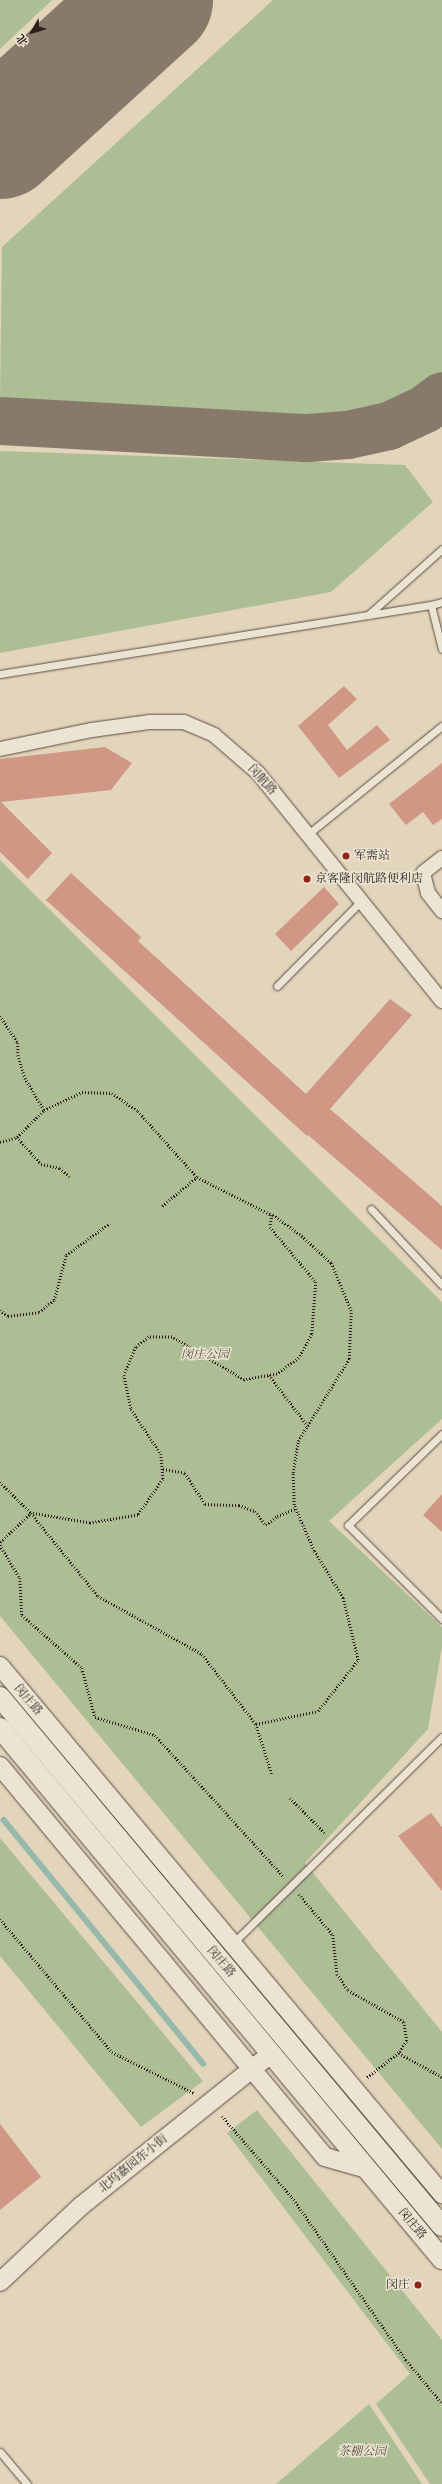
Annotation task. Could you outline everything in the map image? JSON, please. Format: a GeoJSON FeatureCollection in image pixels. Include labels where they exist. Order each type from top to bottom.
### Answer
{"type":"FeatureCollection","features":[{"type":"Feature","properties":{"kind":"main road","name":"闵庄路"},"geometry":{"type":"LineString","coordinates":[[0,1697],[442,2226]]}},
{"type":"Feature","properties":{"kind":"main road","name":"闵庄路"},"geometry":{"type":"LineString","coordinates":[[0,1728],[442,2259]]}},
{"type":"Feature","properties":{"kind":"street","name":"闵航路"},"geometry":{"type":"LineString","coordinates":[[0,749],[92,730],[150,722],[184,722],[214,735],[258,773],[442,1000]]}},
{"type":"Feature","properties":{"kind":"street"},"geometry":{"type":"LineString","coordinates":[[442,858],[423,873],[428,893],[442,911]]}},
{"type":"Feature","properties":{"kind":"street","name":"闵庄路"},"geometry":{"type":"LineString","coordinates":[[0,1666],[442,2194]]}},
{"type":"Feature","properties":{"kind":"street"},"geometry":{"type":"LineString","coordinates":[[0,1766],[326,2157],[367,2169]]}},
{"type":"Feature","properties":{"kind":"street","name":"北坞嘉园东小街"},"geometry":{"type":"LineString","coordinates":[[0,2282],[81,2206],[271,2054]]}},
{"type":"Feature","properties":{"kind":"lane"},"geometry":{"type":"LineString","coordinates":[[368,616],[442,549]]}},
{"type":"Feature","properties":{"kind":"lane"},"geometry":{"type":"LineString","coordinates":[[0,674],[431,606],[442,602]]}},
{"type":"Feature","properties":{"kind":"lane"},"geometry":{"type":"LineString","coordinates":[[431,606],[442,650]]}},
{"type":"Feature","properties":{"kind":"lane"},"geometry":{"type":"LineString","coordinates":[[308,834],[442,726]]}},
{"type":"Feature","properties":{"kind":"lane"},"geometry":{"type":"LineString","coordinates":[[277,986],[361,901]]}},
{"type":"Feature","properties":{"kind":"lane"},"geometry":{"type":"LineString","coordinates":[[371,1209],[442,1285]]}},
{"type":"Feature","properties":{"kind":"lane"},"geometry":{"type":"LineString","coordinates":[[442,1434],[348,1525],[442,1619]]}},
{"type":"Feature","properties":{"kind":"lane"},"geometry":{"type":"LineString","coordinates":[[233,1944],[442,1737]]}},
{"type":"Feature","properties":{"kind":"lane"},"geometry":{"type":"LineString","coordinates":[[0,2452],[27,2484]]}},
{"type":"Feature","properties":{"kind":"path"},"geometry":{"type":"LineString","coordinates":[[0,1016],[18,1043],[18,1055],[25,1078],[44,1110]]}},
{"type":"Feature","properties":{"kind":"path"},"geometry":{"type":"LineString","coordinates":[[0,1142],[17,1137],[44,1110],[82,1092],[112,1093],[138,1111],[197,1177],[272,1215],[300,1235],[331,1262],[351,1311],[349,1359],[298,1441],[292,1474],[295,1509],[314,1551],[343,1598],[358,1660],[318,1711],[256,1724]]}},
{"type":"Feature","properties":{"kind":"path"},"geometry":{"type":"LineString","coordinates":[[17,1137],[41,1164],[60,1168],[70,1177]]}},
{"type":"Feature","properties":{"kind":"path"},"geometry":{"type":"LineString","coordinates":[[162,1206],[197,1177]]}},
{"type":"Feature","properties":{"kind":"path"},"geometry":{"type":"LineString","coordinates":[[31,1513],[90,1523],[138,1515],[163,1479],[161,1454],[132,1408],[124,1375],[136,1346],[149,1337],[172,1337],[244,1380],[277,1374],[299,1358],[312,1334],[316,1282],[270,1227],[272,1215]]}},
{"type":"Feature","properties":{"kind":"path"},"geometry":{"type":"LineString","coordinates":[[0,1310],[8,1316],[39,1312],[54,1300],[66,1255],[110,1223]]}},
{"type":"Feature","properties":{"kind":"path"},"geometry":{"type":"LineString","coordinates":[[269,1375],[308,1426]]}},
{"type":"Feature","properties":{"kind":"path"},"geometry":{"type":"LineString","coordinates":[[163,1469],[186,1473],[205,1504],[239,1505],[255,1511],[266,1524],[277,1516],[295,1509]]}},
{"type":"Feature","properties":{"kind":"path"},"geometry":{"type":"LineString","coordinates":[[0,1482],[31,1513],[98,1596],[202,1654],[256,1724],[272,1774]]}},
{"type":"Feature","properties":{"kind":"path"},"geometry":{"type":"LineString","coordinates":[[0,1542],[31,1513]]}},
{"type":"Feature","properties":{"kind":"path"},"geometry":{"type":"LineString","coordinates":[[0,1545],[20,1578],[22,1615],[82,1668],[95,1717],[155,1735],[292,1885],[333,1935],[337,1974],[348,1990],[404,2022],[407,2041],[399,2053],[366,2079],[360,2073]]}},
{"type":"Feature","properties":{"kind":"path"},"geometry":{"type":"LineString","coordinates":[[290,1798],[335,1843]]}},
{"type":"Feature","properties":{"kind":"path"},"geometry":{"type":"LineString","coordinates":[[0,1919],[112,2052],[210,2102],[292,2197],[406,2360],[442,2403]]}},
{"type":"Feature","properties":{"kind":"path"},"geometry":{"type":"LineString","coordinates":[[399,2053],[442,2077]]}},
{"type":"Feature","properties":{"kind":"green space"},"geometry":{"type":"Polygon","coordinates":[[[0,0],[52,0],[0,49],[0,0]]]}},
{"type":"Feature","properties":{"kind":"green space"},"geometry":{"type":"Polygon","coordinates":[[[273,0],[442,0],[442,377],[400,400],[356,416],[314,424],[15,410],[3,403],[0,398],[2,247],[273,0]]]}},
{"type":"Feature","properties":{"kind":"green space"},"geometry":{"type":"Polygon","coordinates":[[[0,451],[405,465],[433,502],[331,592],[0,653],[0,451]]]}},
{"type":"Feature","properties":{"kind":"green space","name":"闵庄公园"},"geometry":{"type":"Polygon","coordinates":[[[0,860],[442,1302],[442,1419],[329,1521],[442,1627],[442,1647],[428,1729],[305,1863],[442,2032],[442,2149],[0,1616],[0,860]]]}},
{"type":"Feature","properties":{"kind":"green space"},"geometry":{"type":"Polygon","coordinates":[[[0,1838],[203,2081],[141,2127],[0,1956],[0,1838]]]}},
{"type":"Feature","properties":{"kind":"green space"},"geometry":{"type":"Polygon","coordinates":[[[257,2110],[442,2340],[442,2484],[430,2484],[376,2404],[410,2374],[227,2133],[257,2110]]]}},
{"type":"Feature","properties":{"kind":"green space","name":"茶棚公园"},"geometry":{"type":"Polygon","coordinates":[[[369,2404],[422,2484],[276,2484],[369,2404]]]}},
{"type":"Feature","properties":{"kind":"building"},"geometry":{"type":"Polygon","coordinates":[[[344,686],[357,699],[328,725],[347,750],[377,725],[390,740],[339,778],[298,726],[344,686]]]}},
{"type":"Feature","properties":{"kind":"building"},"geometry":{"type":"Polygon","coordinates":[[[105,747],[132,763],[111,790],[1,802],[52,853],[28,879],[0,852],[0,759],[105,747]]]}},
{"type":"Feature","properties":{"kind":"building"},"geometry":{"type":"Polygon","coordinates":[[[442,763],[442,819],[433,825],[423,812],[406,825],[389,804],[442,763]]]}},
{"type":"Feature","properties":{"kind":"building"},"geometry":{"type":"Polygon","coordinates":[[[71,873],[141,937],[138,941],[306,1094],[390,999],[412,1015],[330,1109],[442,1206],[442,1250],[308,1135],[307,1136],[46,900],[71,873]]]}},
{"type":"Feature","properties":{"kind":"building"},"geometry":{"type":"Polygon","coordinates":[[[324,887],[339,904],[291,951],[275,934],[324,887]]]}},
{"type":"Feature","properties":{"kind":"building"},"geometry":{"type":"Polygon","coordinates":[[[442,1494],[442,1532],[423,1515],[442,1494]]]}},
{"type":"Feature","properties":{"kind":"building"},"geometry":{"type":"Polygon","coordinates":[[[431,1813],[442,1827],[442,1891],[398,1836],[431,1813]]]}},
{"type":"Feature","properties":{"kind":"building"},"geometry":{"type":"Polygon","coordinates":[[[0,2124],[41,2177],[0,2210],[0,2124]]]}},
{"type":"Feature","properties":{"kind":"waterway"},"geometry":{"type":"LineString","coordinates":[[4,1820],[204,2064]]}},
{"type":"Feature","properties":{"kind":"taxiway"},"geometry":{"type":"LineString","coordinates":[[0,421],[308,438],[348,435],[389,426],[425,409],[442,396]]}},
{"type":"Feature","properties":{"kind":"runway"},"geometry":{"type":"LineString","coordinates":[[0,139],[153,0]]}},
{"type":"Feature","properties":{"kind":"place","name":"军需站"},"geometry":{"type":"Point","coordinates":[346,856]}},
{"type":"Feature","properties":{"kind":"place","name":"京客隆闵航路便利店"},"geometry":{"type":"Point","coordinates":[307,879]}},
{"type":"Feature","properties":{"kind":"place","name":"闵庄"},"geometry":{"type":"Point","coordinates":[418,2285]}}]}
